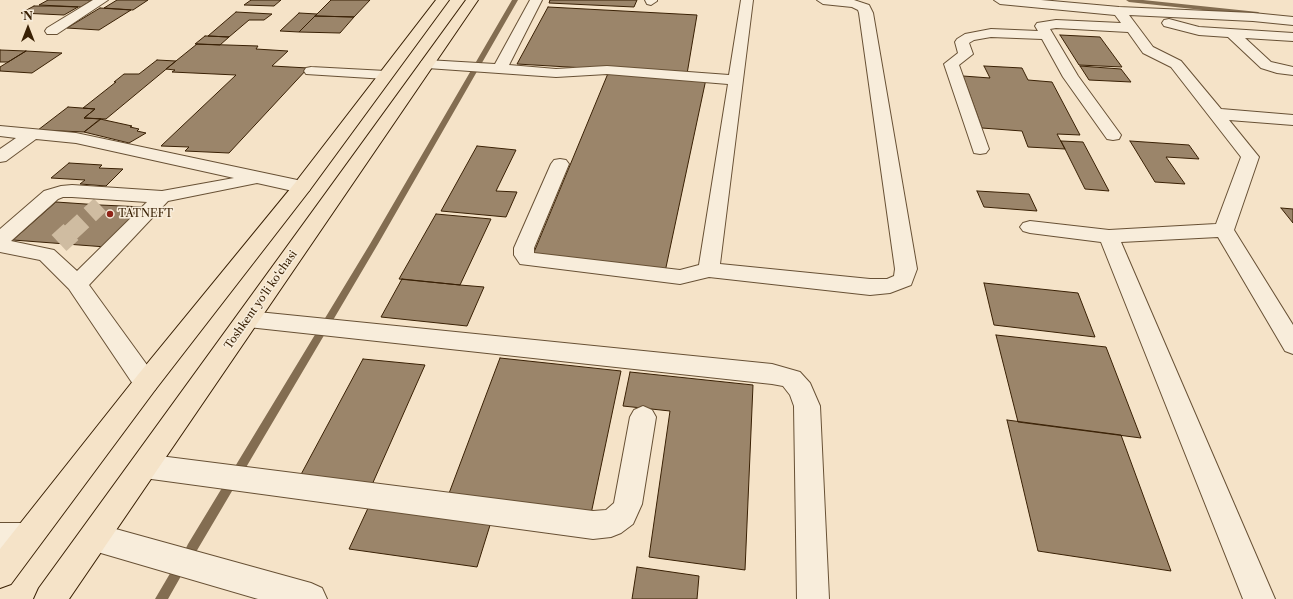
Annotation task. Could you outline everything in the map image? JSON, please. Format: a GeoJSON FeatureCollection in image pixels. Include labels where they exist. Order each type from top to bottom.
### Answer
{"type":"FeatureCollection","features":[{"type":"Feature","properties":{"kind":"highway"},"geometry":{"type":"LineString","coordinates":[[0,573],[13,537],[146,383],[302,187],[443,0]]}},
{"type":"Feature","properties":{"kind":"highway","name":"Toshkent yo‘li ko‘chasi"},"geometry":{"type":"LineString","coordinates":[[50,599],[472,0]]}},
{"type":"Feature","properties":{"kind":"street"},"geometry":{"type":"LineString","coordinates":[[52,31],[102,0]]}},
{"type":"Feature","properties":{"kind":"street"},"geometry":{"type":"LineString","coordinates":[[494,69],[536,0]]}},
{"type":"Feature","properties":{"kind":"street"},"geometry":{"type":"LineString","coordinates":[[709,270],[747,0]]}},
{"type":"Feature","properties":{"kind":"street"},"geometry":{"type":"LineString","coordinates":[[560,164],[524,248],[524,255],[527,259],[680,277],[709,270],[870,287],[890,286],[903,280],[906,269],[866,13],[864,8],[855,4],[823,0]]}},
{"type":"Feature","properties":{"kind":"street"},"geometry":{"type":"LineString","coordinates":[[1000,0],[1125,19],[1162,21],[1199,30],[1293,36]]}},
{"type":"Feature","properties":{"kind":"street"},"geometry":{"type":"LineString","coordinates":[[1184,1],[1293,11]]}},
{"type":"Feature","properties":{"kind":"street"},"geometry":{"type":"LineString","coordinates":[[1113,136],[1071,77],[1042,26],[1046,24],[1125,19],[1253,17],[1293,21]]}},
{"type":"Feature","properties":{"kind":"street"},"geometry":{"type":"LineString","coordinates":[[1125,19],[1148,50],[1176,64],[1250,157],[1224,230]]}},
{"type":"Feature","properties":{"kind":"street"},"geometry":{"type":"LineString","coordinates":[[980,149],[951,64],[966,54],[962,42],[970,37],[991,33],[1046,35]]}},
{"type":"Feature","properties":{"kind":"street"},"geometry":{"type":"LineString","coordinates":[[1232,33],[1266,65],[1277,69],[1293,71]]}},
{"type":"Feature","properties":{"kind":"street"},"geometry":{"type":"LineString","coordinates":[[427,64],[556,73],[607,70],[736,80]]}},
{"type":"Feature","properties":{"kind":"street"},"geometry":{"type":"LineString","coordinates":[[311,70],[386,75]]}},
{"type":"Feature","properties":{"kind":"street"},"geometry":{"type":"LineString","coordinates":[[1216,114],[1293,120]]}},
{"type":"Feature","properties":{"kind":"street"},"geometry":{"type":"LineString","coordinates":[[0,131],[76,138],[302,187]]}},
{"type":"Feature","properties":{"kind":"street"},"geometry":{"type":"LineString","coordinates":[[0,157],[32,134]]}},
{"type":"Feature","properties":{"kind":"street"},"geometry":{"type":"LineString","coordinates":[[0,240],[52,195],[72,191],[106,199],[162,197],[259,178]]}},
{"type":"Feature","properties":{"kind":"street"},"geometry":{"type":"LineString","coordinates":[[78,284],[162,197]]}},
{"type":"Feature","properties":{"kind":"street"},"geometry":{"type":"LineString","coordinates":[[1030,226],[1109,236],[1224,230]]}},
{"type":"Feature","properties":{"kind":"street"},"geometry":{"type":"LineString","coordinates":[[1224,230],[1293,345]]}},
{"type":"Feature","properties":{"kind":"street"},"geometry":{"type":"LineString","coordinates":[[1109,236],[1259,599]]}},
{"type":"Feature","properties":{"kind":"street"},"geometry":{"type":"LineString","coordinates":[[0,243],[0,245],[53,250],[146,383]]}},
{"type":"Feature","properties":{"kind":"street"},"geometry":{"type":"LineString","coordinates":[[248,319],[765,373],[791,379],[802,390],[807,406],[813,599]]}},
{"type":"Feature","properties":{"kind":"street"},"geometry":{"type":"LineString","coordinates":[[144,466],[593,525],[611,523],[623,515],[628,504],[643,417]]}},
{"type":"Feature","properties":{"kind":"street"},"geometry":{"type":"LineString","coordinates":[[94,537],[311,599]]}},
{"type":"Feature","properties":{"kind":"building"},"geometry":{"type":"Polygon","coordinates":[[[48,0],[92,0],[81,7],[39,5],[48,0]]]}},
{"type":"Feature","properties":{"kind":"building"},"geometry":{"type":"Polygon","coordinates":[[[117,0],[148,0],[133,10],[104,8],[117,0]]]}},
{"type":"Feature","properties":{"kind":"building"},"geometry":{"type":"Polygon","coordinates":[[[251,0],[281,0],[274,6],[244,5],[251,0]]]}},
{"type":"Feature","properties":{"kind":"building"},"geometry":{"type":"Polygon","coordinates":[[[331,0],[370,0],[354,17],[315,16],[331,0]]]}},
{"type":"Feature","properties":{"kind":"building"},"geometry":{"type":"Polygon","coordinates":[[[550,0],[637,0],[634,7],[549,3],[550,0]]]}},
{"type":"Feature","properties":{"kind":"building"},"geometry":{"type":"Polygon","coordinates":[[[34,6],[78,7],[64,15],[21,13],[34,6]]]}},
{"type":"Feature","properties":{"kind":"building"},"geometry":{"type":"Polygon","coordinates":[[[548,7],[697,15],[687,74],[517,64],[548,7]]]}},
{"type":"Feature","properties":{"kind":"building"},"geometry":{"type":"Polygon","coordinates":[[[100,8],[131,10],[99,30],[67,28],[100,8]]]}},
{"type":"Feature","properties":{"kind":"building"},"geometry":{"type":"Polygon","coordinates":[[[236,12],[272,14],[264,20],[249,20],[229,37],[208,36],[236,12]]]}},
{"type":"Feature","properties":{"kind":"building"},"geometry":{"type":"Polygon","coordinates":[[[299,13],[317,14],[299,32],[280,31],[299,13]]]}},
{"type":"Feature","properties":{"kind":"building"},"geometry":{"type":"Polygon","coordinates":[[[315,16],[354,17],[340,33],[299,32],[315,16]]]}},
{"type":"Feature","properties":{"kind":"building"},"geometry":{"type":"Polygon","coordinates":[[[1060,35],[1100,37],[1122,67],[1079,65],[1060,35]]]}},
{"type":"Feature","properties":{"kind":"building"},"geometry":{"type":"Polygon","coordinates":[[[205,36],[229,37],[220,45],[195,44],[205,36]]]}},
{"type":"Feature","properties":{"kind":"building"},"geometry":{"type":"Polygon","coordinates":[[[197,44],[258,46],[256,49],[288,51],[272,66],[308,68],[229,153],[185,151],[189,147],[161,146],[236,75],[172,72],[175,70],[166,69],[197,44]]]}},
{"type":"Feature","properties":{"kind":"building"},"geometry":{"type":"Polygon","coordinates":[[[0,50],[26,51],[8,62],[0,62],[0,50]]]}},
{"type":"Feature","properties":{"kind":"building"},"geometry":{"type":"Polygon","coordinates":[[[26,51],[62,53],[32,73],[0,71],[0,67],[26,51]]]}},
{"type":"Feature","properties":{"kind":"building"},"geometry":{"type":"Polygon","coordinates":[[[157,60],[176,61],[106,119],[84,118],[95,109],[83,108],[124,74],[139,74],[157,60]]]}},
{"type":"Feature","properties":{"kind":"building"},"geometry":{"type":"Polygon","coordinates":[[[984,66],[1022,68],[1028,80],[1052,82],[1080,135],[1057,134],[1065,149],[1028,147],[1022,131],[982,128],[963,76],[990,78],[984,66]]]}},
{"type":"Feature","properties":{"kind":"building"},"geometry":{"type":"Polygon","coordinates":[[[1080,66],[1121,69],[1131,82],[1089,80],[1080,66]]]}},
{"type":"Feature","properties":{"kind":"building"},"geometry":{"type":"Polygon","coordinates":[[[609,71],[706,79],[665,272],[532,257],[609,71]]]}},
{"type":"Feature","properties":{"kind":"building"},"geometry":{"type":"Polygon","coordinates":[[[68,107],[95,109],[84,118],[101,119],[84,132],[38,130],[68,107]]]}},
{"type":"Feature","properties":{"kind":"building"},"geometry":{"type":"Polygon","coordinates":[[[100,119],[132,126],[130,127],[139,129],[137,131],[146,133],[129,143],[84,132],[100,119]]]}},
{"type":"Feature","properties":{"kind":"building"},"geometry":{"type":"Polygon","coordinates":[[[1061,141],[1083,142],[1109,191],[1085,189],[1061,141]]]}},
{"type":"Feature","properties":{"kind":"building"},"geometry":{"type":"Polygon","coordinates":[[[1130,141],[1189,145],[1199,159],[1166,157],[1185,184],[1155,182],[1130,141]]]}},
{"type":"Feature","properties":{"kind":"building"},"geometry":{"type":"Polygon","coordinates":[[[477,146],[516,150],[496,191],[517,192],[506,217],[441,211],[477,146]]]}},
{"type":"Feature","properties":{"kind":"building"},"geometry":{"type":"Polygon","coordinates":[[[69,163],[102,165],[99,168],[123,169],[106,186],[80,184],[85,180],[51,178],[69,163]]]}},
{"type":"Feature","properties":{"kind":"building"},"geometry":{"type":"Polygon","coordinates":[[[977,191],[1029,194],[1037,211],[984,207],[977,191]]]}},
{"type":"Feature","properties":{"kind":"building"},"geometry":{"type":"Polygon","coordinates":[[[56,202],[144,207],[106,247],[13,240],[56,202]]]}},
{"type":"Feature","properties":{"kind":"building"},"geometry":{"type":"Polygon","coordinates":[[[1281,208],[1293,209],[1293,223],[1281,208]]]}},
{"type":"Feature","properties":{"kind":"building"},"geometry":{"type":"Polygon","coordinates":[[[436,214],[491,219],[460,285],[399,279],[436,214]]]}},
{"type":"Feature","properties":{"kind":"building"},"geometry":{"type":"Polygon","coordinates":[[[402,279],[484,287],[467,326],[381,317],[402,279]]]}},
{"type":"Feature","properties":{"kind":"building"},"geometry":{"type":"Polygon","coordinates":[[[984,283],[1078,293],[1095,337],[994,325],[984,283]]]}},
{"type":"Feature","properties":{"kind":"building"},"geometry":{"type":"Polygon","coordinates":[[[996,335],[1106,347],[1141,438],[1018,422],[996,335]]]}},
{"type":"Feature","properties":{"kind":"building"},"geometry":{"type":"Polygon","coordinates":[[[500,358],[621,371],[591,514],[448,496],[500,358]]]}},
{"type":"Feature","properties":{"kind":"building"},"geometry":{"type":"Polygon","coordinates":[[[363,359],[425,365],[371,487],[298,480],[363,359]]]}},
{"type":"Feature","properties":{"kind":"building"},"geometry":{"type":"Polygon","coordinates":[[[630,372],[753,385],[745,570],[649,557],[670,411],[623,406],[630,372]]]}},
{"type":"Feature","properties":{"kind":"building"},"geometry":{"type":"Polygon","coordinates":[[[1007,420],[1121,435],[1171,571],[1038,551],[1007,420]]]}},
{"type":"Feature","properties":{"kind":"building"},"geometry":{"type":"Polygon","coordinates":[[[369,506],[491,522],[477,567],[349,549],[369,506]]]}},
{"type":"Feature","properties":{"kind":"building"},"geometry":{"type":"Polygon","coordinates":[[[637,567],[699,576],[697,599],[632,599],[637,567]]]}},
{"type":"Feature","properties":{"kind":"waterway"},"geometry":{"type":"LineString","coordinates":[[192,548],[374,244],[515,0]]}},
{"type":"Feature","properties":{"kind":"waterway"},"geometry":{"type":"LineString","coordinates":[[1129,0],[1258,14]]}},
{"type":"Feature","properties":{"kind":"waterway"},"geometry":{"type":"LineString","coordinates":[[161,599],[179,569]]}},
{"type":"Feature","properties":{"kind":"tunnel"},"geometry":{"type":"LineString","coordinates":[[70,233],[100,205]]}},
{"type":"Feature","properties":{"kind":"tunnel"},"geometry":{"type":"LineString","coordinates":[[59,243],[71,232]]}},
{"type":"Feature","properties":{"kind":"place","name":"TATNEFT"},"geometry":{"type":"Point","coordinates":[110,214]}}]}
